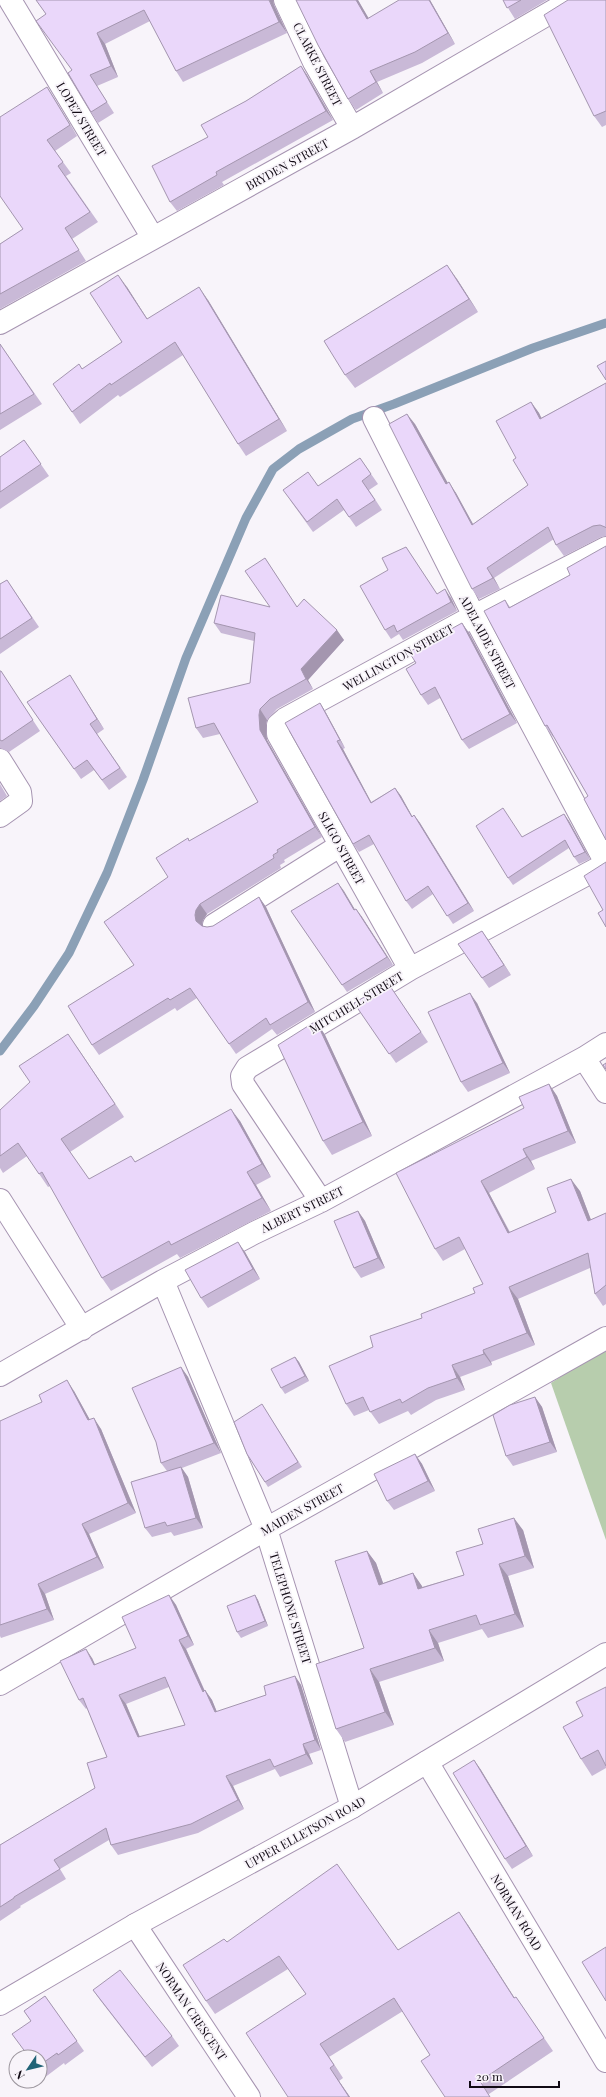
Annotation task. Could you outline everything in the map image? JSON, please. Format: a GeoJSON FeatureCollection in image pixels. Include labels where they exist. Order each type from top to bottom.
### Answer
{"type":"FeatureCollection","features":[{"type":"Feature","properties":{"kind":"street","name":"LOPEZ STREET"},"geometry":{"type":"LineString","coordinates":[[10,0],[154,238]]}},
{"type":"Feature","properties":{"kind":"street","name":"CLARKE STREET"},"geometry":{"type":"LineString","coordinates":[[285,0],[314,62],[352,128]]}},
{"type":"Feature","properties":{"kind":"street","name":"BRYDEN STREET"},"geometry":{"type":"LineString","coordinates":[[0,323],[352,128],[572,0]]}},
{"type":"Feature","properties":{"kind":"street","name":"ADELAIDE STREET"},"geometry":{"type":"LineString","coordinates":[[374,418],[474,616],[606,864]]}},
{"type":"Feature","properties":{"kind":"street","name":"WELLINGTON STREET"},"geometry":{"type":"LineString","coordinates":[[278,725],[285,719],[474,616],[606,548]]}},
{"type":"Feature","properties":{"kind":"street","name":"SLIGO STREET"},"geometry":{"type":"LineString","coordinates":[[278,725],[278,734],[410,969]]}},
{"type":"Feature","properties":{"kind":"street"},"geometry":{"type":"LineString","coordinates":[[0,760],[20,792],[21,801],[0,816]]}},
{"type":"Feature","properties":{"kind":"street"},"geometry":{"type":"LineString","coordinates":[[214,925],[341,845]]}},
{"type":"Feature","properties":{"kind":"street","name":"MITCHELL STREET"},"geometry":{"type":"LineString","coordinates":[[321,1201],[243,1084],[242,1076],[248,1068],[410,969],[606,864]]}},
{"type":"Feature","properties":{"kind":"street","name":"ALBERT STREET"},"geometry":{"type":"LineString","coordinates":[[0,1375],[82,1329],[163,1280],[254,1233],[321,1201],[584,1058],[606,1044]]}},
{"type":"Feature","properties":{"kind":"street"},"geometry":{"type":"LineString","coordinates":[[584,1058],[606,1092]]}},
{"type":"Feature","properties":{"kind":"street"},"geometry":{"type":"LineString","coordinates":[[0,1200],[82,1329]]}},
{"type":"Feature","properties":{"kind":"street","name":"TELEPHONE STREET"},"geometry":{"type":"LineString","coordinates":[[163,1280],[266,1528],[352,1807]]}},
{"type":"Feature","properties":{"kind":"street","name":"MAIDEN STREET"},"geometry":{"type":"LineString","coordinates":[[0,1684],[266,1528],[606,1338]]}},
{"type":"Feature","properties":{"kind":"street","name":"UPPER ELLETSON ROAD"},"geometry":{"type":"LineString","coordinates":[[0,2004],[135,1925],[352,1807],[606,1654]]}},
{"type":"Feature","properties":{"kind":"street","name":"NORMAN ROAD"},"geometry":{"type":"LineString","coordinates":[[427,1762],[606,2061]]}},
{"type":"Feature","properties":{"kind":"street","name":"NORMAN CRESCENT"},"geometry":{"type":"LineString","coordinates":[[135,1925],[249,2097]]}},
{"type":"Feature","properties":{"kind":"green space"},"geometry":{"type":"Polygon","coordinates":[[[606,1347],[606,1540],[551,1383],[606,1347]]]}},
{"type":"Feature","properties":{"kind":"building"},"geometry":{"type":"Polygon","coordinates":[[[36,0],[269,0],[279,22],[176,71],[144,10],[97,33],[111,66],[90,75],[107,102],[91,112],[68,73],[72,70],[36,21],[46,14],[36,0]]]}},
{"type":"Feature","properties":{"kind":"building"},"geometry":{"type":"Polygon","coordinates":[[[296,0],[356,0],[367,19],[399,0],[429,0],[448,33],[415,52],[370,71],[376,82],[348,99],[318,45],[296,0]]]}},
{"type":"Feature","properties":{"kind":"building"},"geometry":{"type":"Polygon","coordinates":[[[503,0],[521,0],[507,8],[503,0]]]}},
{"type":"Feature","properties":{"kind":"building"},"geometry":{"type":"Polygon","coordinates":[[[568,0],[606,0],[606,111],[594,116],[544,15],[568,0]]]}},
{"type":"Feature","properties":{"kind":"building"},"geometry":{"type":"Polygon","coordinates":[[[301,66],[326,111],[216,172],[217,175],[170,202],[152,166],[208,137],[201,125],[246,101],[301,66]]]}},
{"type":"Feature","properties":{"kind":"building"},"geometry":{"type":"Polygon","coordinates":[[[47,87],[70,125],[47,140],[63,162],[58,166],[90,212],[65,228],[79,250],[0,294],[0,244],[23,229],[0,196],[0,117],[47,87]]]}},
{"type":"Feature","properties":{"kind":"building"},"geometry":{"type":"Polygon","coordinates":[[[447,265],[469,299],[345,375],[324,341],[447,265]]]}},
{"type":"Feature","properties":{"kind":"building"},"geometry":{"type":"Polygon","coordinates":[[[118,275],[147,319],[199,287],[279,419],[238,444],[175,342],[111,385],[110,383],[72,412],[53,384],[79,364],[82,369],[122,342],[90,293],[118,275]]]}},
{"type":"Feature","properties":{"kind":"building"},"geometry":{"type":"Polygon","coordinates":[[[0,344],[34,394],[0,414],[0,344]]]}},
{"type":"Feature","properties":{"kind":"building"},"geometry":{"type":"Polygon","coordinates":[[[606,361],[606,380],[597,366],[606,361]]]}},
{"type":"Feature","properties":{"kind":"building"},"geometry":{"type":"Polygon","coordinates":[[[606,383],[606,528],[600,525],[593,526],[556,545],[548,527],[487,568],[493,578],[472,589],[389,424],[407,414],[446,484],[449,482],[472,525],[528,485],[513,460],[516,458],[496,421],[531,402],[540,419],[606,383]]]}},
{"type":"Feature","properties":{"kind":"building"},"geometry":{"type":"Polygon","coordinates":[[[24,440],[41,464],[0,492],[0,457],[24,440]]]}},
{"type":"Feature","properties":{"kind":"building"},"geometry":{"type":"Polygon","coordinates":[[[360,458],[371,474],[362,481],[375,500],[349,517],[337,499],[307,522],[283,490],[308,472],[318,486],[360,458]]]}},
{"type":"Feature","properties":{"kind":"building"},"geometry":{"type":"Polygon","coordinates":[[[606,546],[606,840],[584,799],[588,796],[547,725],[545,726],[484,611],[505,600],[509,608],[570,575],[567,568],[606,546]]]}},
{"type":"Feature","properties":{"kind":"building"},"geometry":{"type":"Polygon","coordinates":[[[406,547],[437,594],[445,589],[451,602],[397,632],[394,625],[385,630],[360,586],[388,570],[382,558],[406,547]]]}},
{"type":"Feature","properties":{"kind":"building"},"geometry":{"type":"Polygon","coordinates":[[[265,558],[297,607],[304,599],[337,630],[301,669],[306,679],[270,699],[260,709],[259,715],[260,730],[315,827],[277,850],[278,852],[273,855],[274,858],[200,904],[195,915],[196,921],[202,926],[213,926],[259,897],[308,1002],[270,1025],[266,1018],[229,1044],[190,988],[170,1000],[168,998],[92,1045],[68,1006],[134,965],[104,922],[168,877],[156,858],[188,838],[189,841],[258,802],[214,723],[196,728],[188,698],[250,683],[255,633],[214,623],[221,595],[270,607],[245,571],[265,558]]]}},
{"type":"Feature","properties":{"kind":"building"},"geometry":{"type":"Polygon","coordinates":[[[7,580],[32,618],[0,639],[0,584],[7,580]]]}},
{"type":"Feature","properties":{"kind":"building"},"geometry":{"type":"Polygon","coordinates":[[[462,623],[510,714],[462,740],[435,687],[421,695],[406,669],[416,663],[409,652],[462,623]]]}},
{"type":"Feature","properties":{"kind":"building"},"geometry":{"type":"Polygon","coordinates":[[[0,671],[33,720],[2,741],[0,740],[0,671]]]}},
{"type":"Feature","properties":{"kind":"building"},"geometry":{"type":"Polygon","coordinates":[[[70,675],[97,719],[90,724],[120,768],[102,780],[87,760],[74,769],[27,702],[70,675]]]}},
{"type":"Feature","properties":{"kind":"building"},"geometry":{"type":"Polygon","coordinates":[[[320,703],[340,740],[337,741],[371,803],[395,788],[412,817],[414,815],[468,903],[447,916],[428,886],[406,901],[369,835],[353,844],[285,723],[320,703]]]}},
{"type":"Feature","properties":{"kind":"building"},"geometry":{"type":"Polygon","coordinates":[[[503,808],[522,837],[564,814],[585,852],[574,857],[565,840],[508,878],[476,826],[503,808]]]}},
{"type":"Feature","properties":{"kind":"building"},"geometry":{"type":"Polygon","coordinates":[[[606,862],[606,927],[598,913],[603,910],[584,876],[606,862]]]}},
{"type":"Feature","properties":{"kind":"building"},"geometry":{"type":"Polygon","coordinates":[[[338,883],[354,910],[356,909],[387,957],[342,985],[291,911],[338,883]]]}},
{"type":"Feature","properties":{"kind":"building"},"geometry":{"type":"Polygon","coordinates":[[[482,931],[504,965],[482,978],[458,944],[482,931]]]}},
{"type":"Feature","properties":{"kind":"building"},"geometry":{"type":"Polygon","coordinates":[[[388,983],[421,1032],[389,1054],[354,1003],[388,983]]]}},
{"type":"Feature","properties":{"kind":"building"},"geometry":{"type":"Polygon","coordinates":[[[470,993],[503,1063],[461,1082],[428,1012],[470,993]]]}},
{"type":"Feature","properties":{"kind":"building"},"geometry":{"type":"Polygon","coordinates":[[[316,1021],[363,1122],[323,1141],[278,1045],[316,1021]]]}},
{"type":"Feature","properties":{"kind":"building"},"geometry":{"type":"Polygon","coordinates":[[[68,1034],[115,1104],[61,1139],[89,1179],[131,1156],[135,1162],[231,1109],[262,1164],[247,1172],[262,1198],[171,1245],[169,1241],[102,1278],[42,1172],[39,1174],[18,1143],[0,1156],[0,1110],[30,1082],[19,1066],[68,1034]]]}},
{"type":"Feature","properties":{"kind":"building"},"geometry":{"type":"Polygon","coordinates":[[[549,1084],[568,1131],[523,1149],[527,1157],[481,1181],[508,1233],[556,1212],[547,1188],[571,1179],[588,1221],[606,1213],[606,1285],[595,1294],[588,1253],[509,1287],[527,1333],[483,1350],[484,1354],[452,1365],[457,1378],[428,1388],[402,1403],[400,1399],[370,1412],[363,1397],[346,1404],[329,1366],[373,1347],[370,1336],[422,1318],[421,1314],[475,1293],[473,1288],[483,1284],[459,1237],[435,1249],[396,1173],[524,1108],[519,1097],[549,1084]]]}},
{"type":"Feature","properties":{"kind":"building"},"geometry":{"type":"Polygon","coordinates":[[[358,1211],[378,1258],[354,1268],[334,1221],[358,1211]]]}},
{"type":"Feature","properties":{"kind":"building"},"geometry":{"type":"Polygon","coordinates":[[[238,1242],[253,1269],[201,1298],[185,1270],[238,1242]]]}},
{"type":"Feature","properties":{"kind":"building"},"geometry":{"type":"Polygon","coordinates":[[[295,1357],[305,1376],[281,1388],[271,1369],[295,1357]]]}},
{"type":"Feature","properties":{"kind":"building"},"geometry":{"type":"Polygon","coordinates":[[[181,1367],[214,1443],[161,1463],[156,1442],[132,1388],[181,1367]]]}},
{"type":"Feature","properties":{"kind":"building"},"geometry":{"type":"Polygon","coordinates":[[[67,1380],[88,1420],[94,1418],[128,1503],[82,1524],[97,1557],[38,1584],[47,1609],[0,1625],[0,1421],[42,1402],[39,1395],[67,1380]]]}},
{"type":"Feature","properties":{"kind":"building"},"geometry":{"type":"Polygon","coordinates":[[[535,1397],[550,1442],[506,1456],[493,1415],[510,1405],[535,1397]]]}},
{"type":"Feature","properties":{"kind":"building"},"geometry":{"type":"Polygon","coordinates":[[[262,1404],[298,1462],[265,1482],[247,1454],[234,1422],[262,1404]]]}},
{"type":"Feature","properties":{"kind":"building"},"geometry":{"type":"Polygon","coordinates":[[[415,1454],[428,1481],[387,1501],[374,1474],[415,1454]]]}},
{"type":"Feature","properties":{"kind":"building"},"geometry":{"type":"Polygon","coordinates":[[[181,1467],[196,1518],[167,1526],[165,1522],[145,1528],[131,1482],[181,1467]]]}},
{"type":"Feature","properties":{"kind":"building"},"geometry":{"type":"Polygon","coordinates":[[[514,1518],[525,1556],[499,1564],[515,1614],[480,1625],[476,1615],[429,1630],[435,1648],[370,1669],[385,1712],[336,1729],[316,1664],[364,1648],[335,1561],[367,1551],[379,1585],[413,1573],[418,1589],[464,1575],[456,1552],[483,1544],[478,1529],[514,1518]]]}},
{"type":"Feature","properties":{"kind":"building"},"geometry":{"type":"Polygon","coordinates":[[[169,1595],[188,1636],[179,1640],[203,1692],[205,1690],[215,1712],[266,1695],[264,1686],[295,1676],[315,1740],[303,1744],[306,1754],[274,1767],[270,1759],[226,1776],[238,1800],[191,1824],[111,1845],[106,1828],[54,1860],[60,1869],[0,1907],[0,1845],[95,1788],[87,1763],[107,1757],[83,1698],[79,1700],[60,1661],[86,1649],[94,1665],[136,1648],[122,1617],[169,1595]],[[165,1677],[119,1695],[138,1737],[185,1725],[165,1677]]]}},
{"type":"Feature","properties":{"kind":"building"},"geometry":{"type":"Polygon","coordinates":[[[255,1595],[265,1621],[237,1632],[227,1606],[255,1595]]]}},
{"type":"Feature","properties":{"kind":"building"},"geometry":{"type":"Polygon","coordinates":[[[606,1687],[606,1766],[598,1750],[581,1759],[563,1727],[583,1716],[576,1702],[606,1687]]]}},
{"type":"Feature","properties":{"kind":"building"},"geometry":{"type":"Polygon","coordinates":[[[474,1760],[526,1846],[505,1859],[453,1773],[474,1760]]]}},
{"type":"Feature","properties":{"kind":"building"},"geometry":{"type":"Polygon","coordinates":[[[337,1864],[398,1950],[459,1912],[514,1998],[516,1997],[544,2038],[480,2081],[490,2097],[445,2097],[421,2061],[430,2055],[394,1998],[320,2044],[334,2065],[330,2068],[349,2097],[288,2097],[246,2033],[306,1994],[279,1956],[206,2001],[183,1965],[224,1939],[227,1942],[337,1864]]]}},
{"type":"Feature","properties":{"kind":"building"},"geometry":{"type":"Polygon","coordinates":[[[606,1947],[606,2001],[582,1962],[606,1947]]]}},
{"type":"Feature","properties":{"kind":"building"},"geometry":{"type":"Polygon","coordinates":[[[120,1970],[172,2036],[145,2057],[93,1990],[120,1970]]]}},
{"type":"Feature","properties":{"kind":"building"},"geometry":{"type":"Polygon","coordinates":[[[45,1996],[77,2041],[58,2055],[57,2053],[48,2059],[48,2049],[23,2049],[12,2034],[31,2021],[24,2011],[45,1996]]]}},
{"type":"Feature","properties":{"kind":"waterway"},"geometry":{"type":"LineString","coordinates":[[0,1051],[34,1006],[69,953],[107,873],[143,780],[186,658],[246,518],[273,469],[299,449],[352,419],[394,404],[533,348],[606,323]]}}]}
